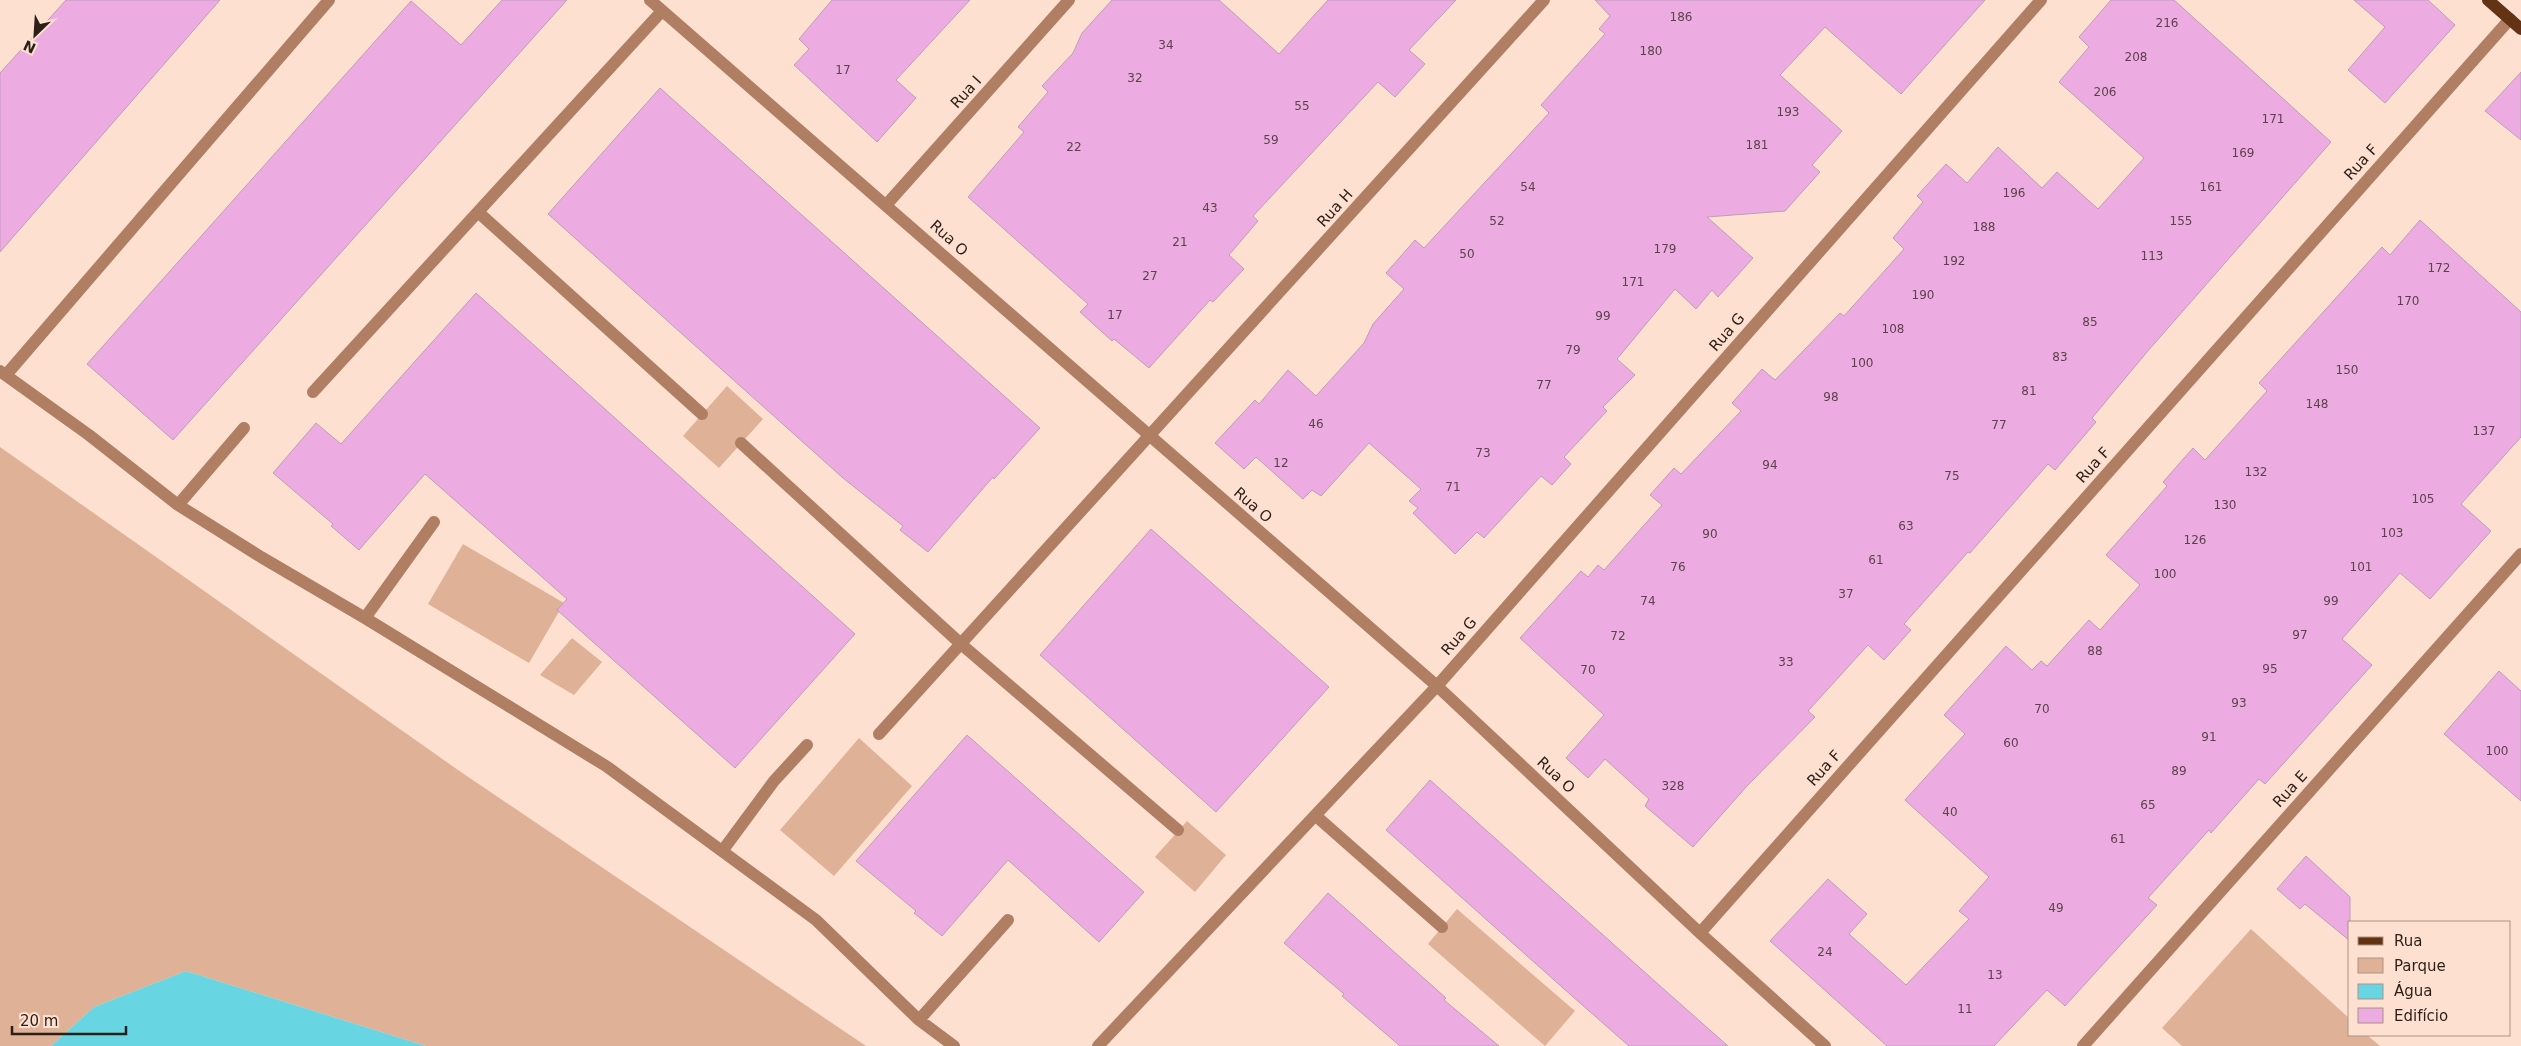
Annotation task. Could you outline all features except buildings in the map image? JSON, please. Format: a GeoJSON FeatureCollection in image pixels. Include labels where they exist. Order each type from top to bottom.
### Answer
{"type":"FeatureCollection","features":[{"type":"Feature","properties":{"kind":"main road"},"geometry":{"type":"LineString","coordinates":[[2488,0],[2521,29]]}},
{"type":"Feature","properties":{"kind":"street"},"geometry":{"type":"LineString","coordinates":[[329,0],[3,373],[89,435],[178,505],[260,558],[366,618],[606,766],[816,920],[919,1020],[954,1046]]}},
{"type":"Feature","properties":{"kind":"street","name":"Rua O"},"geometry":{"type":"LineString","coordinates":[[650,0],[887,204],[1150,438],[1437,686],[1700,933],[1825,1046]]}},
{"type":"Feature","properties":{"kind":"street","name":"Rua I"},"geometry":{"type":"LineString","coordinates":[[887,204],[1069,0]]}},
{"type":"Feature","properties":{"kind":"street","name":"Rua H"},"geometry":{"type":"LineString","coordinates":[[880,734],[1150,438],[1544,0]]}},
{"type":"Feature","properties":{"kind":"street","name":"Rua G"},"geometry":{"type":"LineString","coordinates":[[1098,1046],[1437,686],[2041,0]]}},
{"type":"Feature","properties":{"kind":"street"},"geometry":{"type":"LineString","coordinates":[[313,392],[662,11]]}},
{"type":"Feature","properties":{"kind":"street","name":"Rua F"},"geometry":{"type":"LineString","coordinates":[[1700,933],[2510,19]]}},
{"type":"Feature","properties":{"kind":"street"},"geometry":{"type":"LineString","coordinates":[[478,212],[702,414]]}},
{"type":"Feature","properties":{"kind":"street"},"geometry":{"type":"LineString","coordinates":[[178,505],[244,428]]}},
{"type":"Feature","properties":{"kind":"street"},"geometry":{"type":"LineString","coordinates":[[741,444],[961,644],[1178,830]]}},
{"type":"Feature","properties":{"kind":"street"},"geometry":{"type":"LineString","coordinates":[[366,618],[434,522]]}},
{"type":"Feature","properties":{"kind":"street","name":"Rua E"},"geometry":{"type":"LineString","coordinates":[[2083,1046],[2521,554]]}},
{"type":"Feature","properties":{"kind":"street"},"geometry":{"type":"LineString","coordinates":[[723,850],[774,781],[807,745]]}},
{"type":"Feature","properties":{"kind":"street"},"geometry":{"type":"LineString","coordinates":[[1316,816],[1442,927]]}},
{"type":"Feature","properties":{"kind":"street"},"geometry":{"type":"LineString","coordinates":[[919,1020],[1008,920]]}},
{"type":"Feature","properties":{"kind":"green space"},"geometry":{"type":"Polygon","coordinates":[[[727,386],[763,419],[719,468],[683,436],[727,386]]]}},
{"type":"Feature","properties":{"kind":"green space"},"geometry":{"type":"Polygon","coordinates":[[[0,447],[458,770],[866,1046],[426,1046],[186,971],[94,1007],[51,1046],[0,1046],[0,447]]]}},
{"type":"Feature","properties":{"kind":"green space"},"geometry":{"type":"Polygon","coordinates":[[[463,544],[564,603],[529,663],[428,604],[463,544]]]}},
{"type":"Feature","properties":{"kind":"green space"},"geometry":{"type":"Polygon","coordinates":[[[572,638],[602,662],[574,695],[540,675],[572,638]]]}},
{"type":"Feature","properties":{"kind":"green space"},"geometry":{"type":"Polygon","coordinates":[[[859,738],[912,786],[834,876],[780,830],[859,738]]]}},
{"type":"Feature","properties":{"kind":"green space"},"geometry":{"type":"Polygon","coordinates":[[[1187,821],[1226,855],[1195,892],[1155,857],[1187,821]]]}},
{"type":"Feature","properties":{"kind":"green space"},"geometry":{"type":"Polygon","coordinates":[[[1457,909],[1575,1011],[1545,1046],[1428,944],[1457,909]]]}},
{"type":"Feature","properties":{"kind":"green space"},"geometry":{"type":"Polygon","coordinates":[[[2251,929],[2348,1017],[2348,1036],[2368,1036],[2380,1046],[2182,1046],[2162,1028],[2251,929]]]}},
{"type":"Feature","properties":{"kind":"water"},"geometry":{"type":"Polygon","coordinates":[[[186,971],[426,1046],[51,1046],[94,1007],[186,971]]]}}]}
